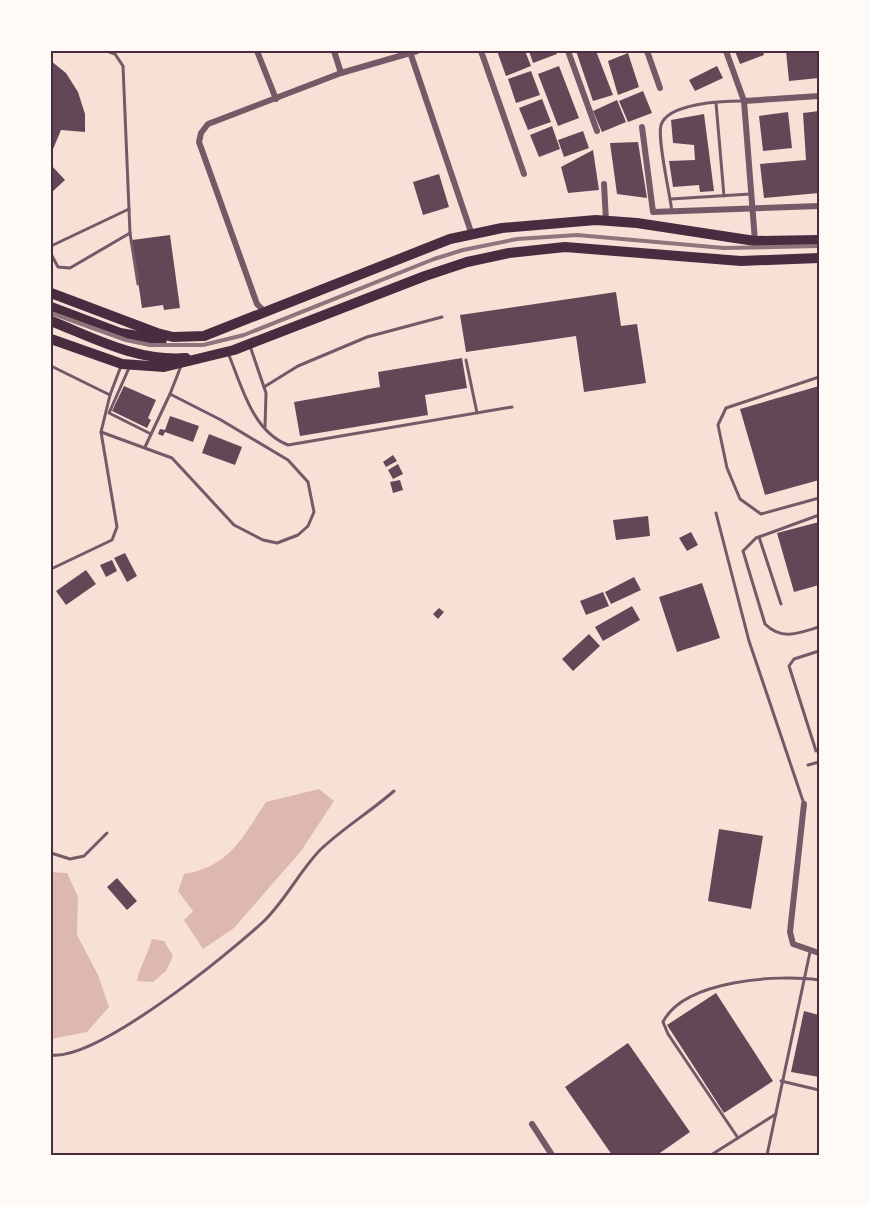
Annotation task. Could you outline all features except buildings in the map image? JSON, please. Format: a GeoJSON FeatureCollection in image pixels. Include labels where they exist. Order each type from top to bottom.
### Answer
{"type":"FeatureCollection","features":[{"type":"Feature","properties":{"kind":"main road"},"geometry":{"type":"LineString","coordinates":[[51,307],[120,333],[163,340],[204,336],[266,314],[450,239],[502,228],[573,220],[606,221],[637,223],[755,242],[819,240]]}},
{"type":"Feature","properties":{"kind":"main road"},"geometry":{"type":"LineString","coordinates":[[51,321],[129,352],[172,359],[228,352],[425,276],[467,262],[509,253],[565,247],[741,261],[819,258]]}},
{"type":"Feature","properties":{"kind":"main road"},"geometry":{"type":"LineString","coordinates":[[51,293],[157,333],[173,337],[204,336]]}},
{"type":"Feature","properties":{"kind":"main road"},"geometry":{"type":"LineString","coordinates":[[51,339],[126,364],[164,367],[207,356]]}},
{"type":"Feature","properties":{"kind":"street"},"geometry":{"type":"LineString","coordinates":[[257,51],[276,99]]}},
{"type":"Feature","properties":{"kind":"street"},"geometry":{"type":"LineString","coordinates":[[334,51],[341,73]]}},
{"type":"Feature","properties":{"kind":"street"},"geometry":{"type":"LineString","coordinates":[[481,51],[524,174]]}},
{"type":"Feature","properties":{"kind":"street"},"geometry":{"type":"LineString","coordinates":[[568,51],[597,131]]}},
{"type":"Feature","properties":{"kind":"street"},"geometry":{"type":"LineString","coordinates":[[647,51],[660,88]]}},
{"type":"Feature","properties":{"kind":"street"},"geometry":{"type":"LineString","coordinates":[[726,51],[744,101],[755,242]]}},
{"type":"Feature","properties":{"kind":"street"},"geometry":{"type":"LineString","coordinates":[[266,314],[257,304],[200,142],[201,133],[208,124],[341,73],[412,52],[472,235]]}},
{"type":"Feature","properties":{"kind":"street"},"geometry":{"type":"LineString","coordinates":[[744,101],[819,96]]}},
{"type":"Feature","properties":{"kind":"street"},"geometry":{"type":"LineString","coordinates":[[640,130],[651,212],[819,206]]}},
{"type":"Feature","properties":{"kind":"street"},"geometry":{"type":"LineString","coordinates":[[604,184],[606,221]]}},
{"type":"Feature","properties":{"kind":"street"},"geometry":{"type":"LineString","coordinates":[[804,804],[790,932],[793,944],[810,952],[819,953]]}},
{"type":"Feature","properties":{"kind":"street"},"geometry":{"type":"LineString","coordinates":[[532,1124],[552,1155]]}},
{"type":"Feature","properties":{"kind":"lane"},"geometry":{"type":"LineString","coordinates":[[107,51],[115,54],[123,66],[130,233],[138,284]]}},
{"type":"Feature","properties":{"kind":"lane"},"geometry":{"type":"LineString","coordinates":[[672,213],[661,125],[679,109],[744,101]]}},
{"type":"Feature","properties":{"kind":"lane"},"geometry":{"type":"LineString","coordinates":[[716,103],[724,196]]}},
{"type":"Feature","properties":{"kind":"lane"},"geometry":{"type":"LineString","coordinates":[[671,199],[750,194]]}},
{"type":"Feature","properties":{"kind":"lane"},"geometry":{"type":"LineString","coordinates":[[51,246],[129,209]]}},
{"type":"Feature","properties":{"kind":"lane"},"geometry":{"type":"LineString","coordinates":[[51,255],[58,267],[70,268],[130,233]]}},
{"type":"Feature","properties":{"kind":"lane"},"geometry":{"type":"LineString","coordinates":[[264,387],[298,366],[366,337],[442,317]]}},
{"type":"Feature","properties":{"kind":"lane"},"geometry":{"type":"LineString","coordinates":[[249,345],[264,387],[265,428]]}},
{"type":"Feature","properties":{"kind":"lane"},"geometry":{"type":"LineString","coordinates":[[228,352],[250,408],[278,441],[288,445],[512,407]]}},
{"type":"Feature","properties":{"kind":"lane"},"geometry":{"type":"LineString","coordinates":[[466,360],[477,413]]}},
{"type":"Feature","properties":{"kind":"lane"},"geometry":{"type":"LineString","coordinates":[[51,569],[112,540],[117,527],[101,432],[110,395],[126,364]]}},
{"type":"Feature","properties":{"kind":"lane"},"geometry":{"type":"LineString","coordinates":[[126,364],[109,413],[151,434]]}},
{"type":"Feature","properties":{"kind":"lane"},"geometry":{"type":"LineString","coordinates":[[145,447],[170,394],[181,364]]}},
{"type":"Feature","properties":{"kind":"lane"},"geometry":{"type":"LineString","coordinates":[[51,366],[110,395]]}},
{"type":"Feature","properties":{"kind":"lane"},"geometry":{"type":"LineString","coordinates":[[819,377],[726,408],[718,425],[727,468],[740,499],[745,504],[761,514],[819,498]]}},
{"type":"Feature","properties":{"kind":"lane"},"geometry":{"type":"LineString","coordinates":[[101,432],[172,458],[234,525],[263,540],[278,543],[298,535],[308,526],[314,512],[308,482],[288,460],[221,420],[170,394]]}},
{"type":"Feature","properties":{"kind":"lane"},"geometry":{"type":"LineString","coordinates":[[716,513],[749,641],[804,804]]}},
{"type":"Feature","properties":{"kind":"lane"},"geometry":{"type":"LineString","coordinates":[[819,515],[759,537],[748,543],[743,551],[765,624],[773,632],[783,635],[819,627]]}},
{"type":"Feature","properties":{"kind":"lane"},"geometry":{"type":"LineString","coordinates":[[759,537],[781,604]]}},
{"type":"Feature","properties":{"kind":"lane"},"geometry":{"type":"LineString","coordinates":[[816,752],[789,666],[791,660],[819,651]]}},
{"type":"Feature","properties":{"kind":"lane"},"geometry":{"type":"LineString","coordinates":[[808,765],[819,762]]}},
{"type":"Feature","properties":{"kind":"lane"},"geometry":{"type":"LineString","coordinates":[[51,1056],[63,1057],[104,1040],[180,989],[265,920],[318,853],[346,826],[376,807],[394,791]]}},
{"type":"Feature","properties":{"kind":"lane"},"geometry":{"type":"LineString","coordinates":[[51,854],[70,860],[84,856],[107,832]]}},
{"type":"Feature","properties":{"kind":"lane"},"geometry":{"type":"LineString","coordinates":[[767,1155],[810,952]]}},
{"type":"Feature","properties":{"kind":"lane"},"geometry":{"type":"LineString","coordinates":[[738,1138],[668,1034],[663,1022],[667,1015],[712,986],[728,982],[804,978],[819,980]]}},
{"type":"Feature","properties":{"kind":"lane"},"geometry":{"type":"LineString","coordinates":[[781,1081],[819,1090]]}},
{"type":"Feature","properties":{"kind":"lane"},"geometry":{"type":"LineString","coordinates":[[711,1155],[776,1114]]}},
{"type":"Feature","properties":{"kind":"shaded area"},"geometry":{"type":"Polygon","coordinates":[[[319,789],[334,801],[301,851],[234,928],[203,949],[184,920],[193,911],[178,891],[184,874],[200,870],[224,857],[242,838],[266,802],[319,789]]]}},
{"type":"Feature","properties":{"kind":"shaded area"},"geometry":{"type":"Polygon","coordinates":[[[51,872],[67,873],[78,897],[77,935],[98,975],[109,1007],[87,1032],[51,1039],[51,872]]]}},
{"type":"Feature","properties":{"kind":"shaded area"},"geometry":{"type":"Polygon","coordinates":[[[152,939],[164,941],[173,956],[166,971],[153,982],[137,981],[140,970],[152,939]]]}},
{"type":"Feature","properties":{"kind":"railway"},"geometry":{"type":"LineString","coordinates":[[51,313],[126,340],[150,345],[203,345],[244,335],[434,259],[463,250],[517,239],[577,235],[724,248],[819,246]]}}]}
